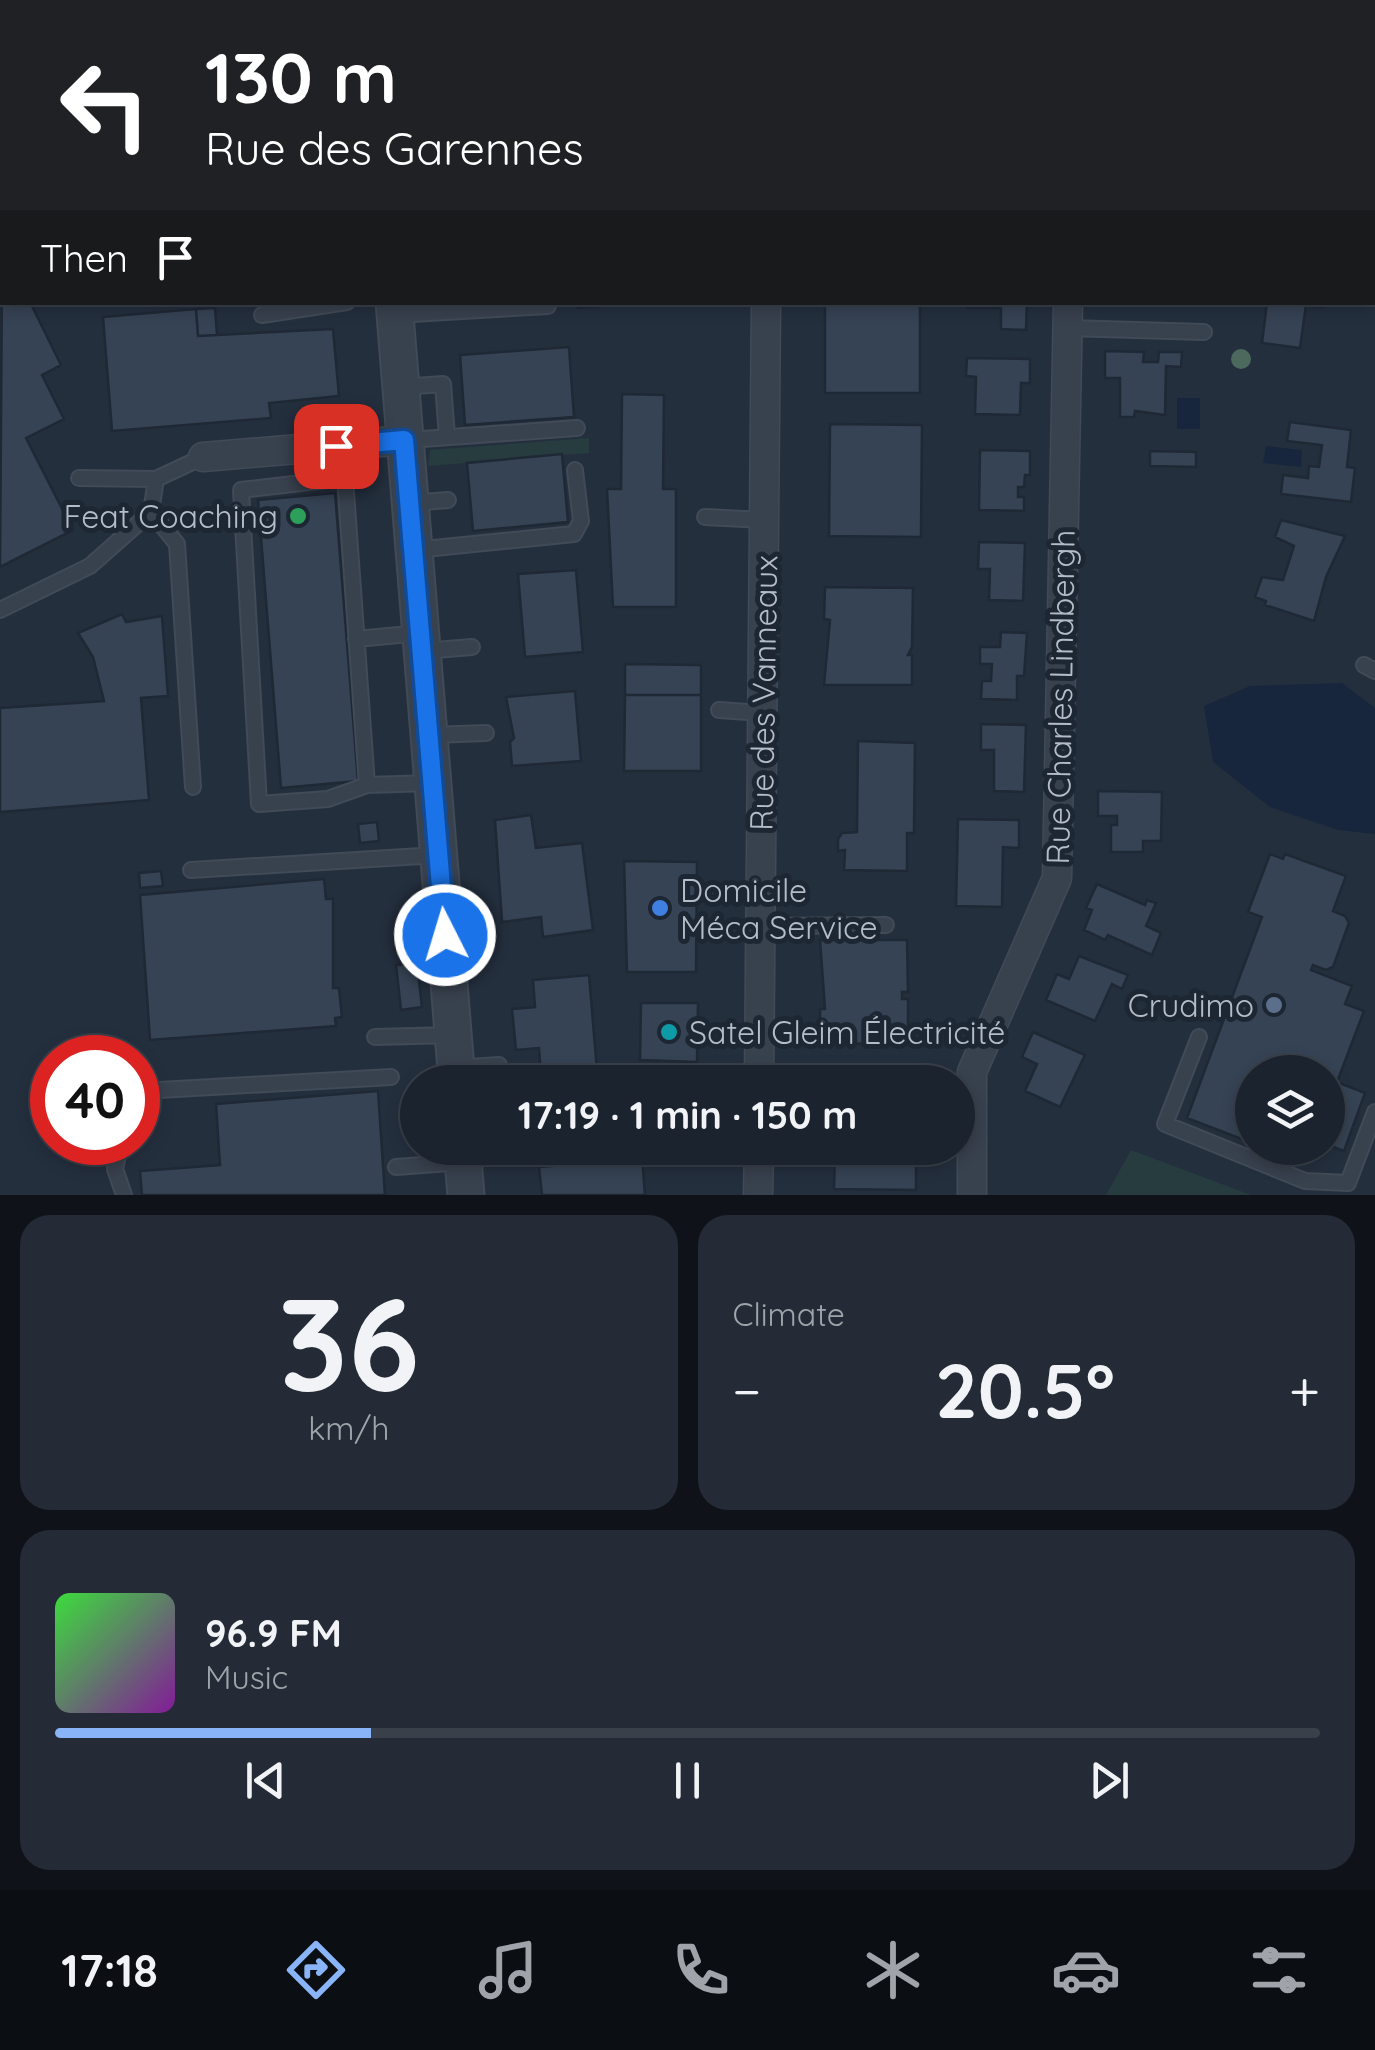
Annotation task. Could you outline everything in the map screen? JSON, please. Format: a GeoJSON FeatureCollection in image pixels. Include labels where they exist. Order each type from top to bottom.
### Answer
{"type":"FeatureCollection","features":[{"type":"Feature","properties":{"kind":"street","name":"Rue des Vanneaux"},"geometry":{"type":"LineString","coordinates":[[759,1065],[766,305]]}},
{"type":"Feature","properties":{"kind":"street"},"geometry":{"type":"LineString","coordinates":[[394,309],[455,1062]]}},
{"type":"Feature","properties":{"kind":"street","name":"Rue Charles Lindbergh"},"geometry":{"type":"LineString","coordinates":[[972,1195],[972,1072],[1056,878],[1068,315]]}},
{"type":"Feature","properties":{"kind":"street"},"geometry":{"type":"LineString","coordinates":[[204,457],[404,440]]}},
{"type":"Feature","properties":{"kind":"street"},"geometry":{"type":"LineString","coordinates":[[758,1165],[758,1195]]}},
{"type":"Feature","properties":{"kind":"lane"},"geometry":{"type":"LineString","coordinates":[[262,314],[326,305]]}},
{"type":"Feature","properties":{"kind":"lane"},"geometry":{"type":"LineString","coordinates":[[394,309],[548,306]]}},
{"type":"Feature","properties":{"kind":"lane"},"geometry":{"type":"LineString","coordinates":[[1068,315],[1204,332]]}},
{"type":"Feature","properties":{"kind":"lane"},"geometry":{"type":"LineString","coordinates":[[441,366],[446,437]]}},
{"type":"Feature","properties":{"kind":"lane"},"geometry":{"type":"LineString","coordinates":[[400,387],[443,384]]}},
{"type":"Feature","properties":{"kind":"lane"},"geometry":{"type":"LineString","coordinates":[[404,440],[577,428]]}},
{"type":"Feature","properties":{"kind":"lane"},"geometry":{"type":"LineString","coordinates":[[79,478],[156,478],[204,457]]}},
{"type":"Feature","properties":{"kind":"lane"},"geometry":{"type":"LineString","coordinates":[[414,550],[574,534],[581,521],[575,470]]}},
{"type":"Feature","properties":{"kind":"lane"},"geometry":{"type":"LineString","coordinates":[[0,610],[90,566],[151,512],[156,478]]}},
{"type":"Feature","properties":{"kind":"lane"},"geometry":{"type":"LineString","coordinates":[[366,785],[345,478],[240,490],[259,804],[328,799],[366,785],[432,783]]}},
{"type":"Feature","properties":{"kind":"lane"},"geometry":{"type":"LineString","coordinates":[[410,503],[448,500]]}},
{"type":"Feature","properties":{"kind":"lane"},"geometry":{"type":"LineString","coordinates":[[151,512],[177,544],[193,787]]}},
{"type":"Feature","properties":{"kind":"lane"},"geometry":{"type":"LineString","coordinates":[[704,517],[764,520]]}},
{"type":"Feature","properties":{"kind":"lane"},"geometry":{"type":"LineString","coordinates":[[356,639],[472,647]]}},
{"type":"Feature","properties":{"kind":"lane"},"geometry":{"type":"LineString","coordinates":[[719,710],[762,713]]}},
{"type":"Feature","properties":{"kind":"lane"},"geometry":{"type":"LineString","coordinates":[[428,736],[486,732]]}},
{"type":"Feature","properties":{"kind":"lane"},"geometry":{"type":"LineString","coordinates":[[191,870],[438,855]]}},
{"type":"Feature","properties":{"kind":"lane"},"geometry":{"type":"LineString","coordinates":[[760,926],[886,924]]}},
{"type":"Feature","properties":{"kind":"lane"},"geometry":{"type":"LineString","coordinates":[[1199,1037],[1165,1124],[1305,1181],[1348,1183],[1375,1112]]}},
{"type":"Feature","properties":{"kind":"lane"},"geometry":{"type":"LineString","coordinates":[[375,1038],[455,1062],[499,1065]]}},
{"type":"Feature","properties":{"kind":"lane"},"geometry":{"type":"LineString","coordinates":[[160,1090],[391,1077]]}},
{"type":"Feature","properties":{"kind":"lane"},"geometry":{"type":"LineString","coordinates":[[116,1165],[124,1195]]}},
{"type":"Feature","properties":{"kind":"lane"},"geometry":{"type":"LineString","coordinates":[[396,1166],[463,1165]]}},
{"type":"Feature","properties":{"kind":"green space"},"geometry":{"type":"Polygon","coordinates":[[[589,438],[589,453],[428,466],[430,450],[589,438]]]}},
{"type":"Feature","properties":{"kind":"green space"},"geometry":{"type":"Polygon","coordinates":[[[1131,1150],[1251,1195],[1106,1195],[1131,1150]]]}},
{"type":"Feature","properties":{"kind":"water"},"geometry":{"type":"Polygon","coordinates":[[[1177,398],[1200,398],[1200,429],[1177,429],[1177,398]]]}},
{"type":"Feature","properties":{"kind":"water"},"geometry":{"type":"Polygon","coordinates":[[[1266,446],[1302,450],[1301,467],[1263,463],[1266,446]]]}},
{"type":"Feature","properties":{"kind":"water"},"geometry":{"type":"Polygon","coordinates":[[[1342,683],[1375,708],[1375,834],[1338,830],[1270,807],[1213,762],[1204,706],[1250,686],[1342,683]]]}},
{"type":"Feature","properties":{"kind":"building"},"geometry":{"type":"Polygon","coordinates":[[[2,305],[31,305],[61,365],[42,375],[64,419],[26,438],[73,530],[0,567],[2,305]]]}},
{"type":"Feature","properties":{"kind":"building"},"geometry":{"type":"Polygon","coordinates":[[[825,305],[920,305],[920,393],[825,393],[825,305]]]}},
{"type":"Feature","properties":{"kind":"building"},"geometry":{"type":"Polygon","coordinates":[[[1027,305],[1026,330],[1001,329],[1001,308],[968,308],[1027,305]]]}},
{"type":"Feature","properties":{"kind":"building"},"geometry":{"type":"Polygon","coordinates":[[[1267,305],[1306,305],[1300,348],[1262,343],[1267,305]]]}},
{"type":"Feature","properties":{"kind":"building"},"geometry":{"type":"Polygon","coordinates":[[[215,308],[217,335],[198,336],[196,309],[215,308]]]}},
{"type":"Feature","properties":{"kind":"building"},"geometry":{"type":"Polygon","coordinates":[[[196,309],[198,336],[333,329],[339,396],[269,403],[271,418],[112,431],[103,317],[196,309]]]}},
{"type":"Feature","properties":{"kind":"building"},"geometry":{"type":"Polygon","coordinates":[[[569,347],[574,417],[465,425],[460,355],[569,347]]]}},
{"type":"Feature","properties":{"kind":"building"},"geometry":{"type":"Polygon","coordinates":[[[1105,351],[1144,352],[1143,362],[1158,362],[1159,352],[1182,352],[1181,367],[1166,366],[1165,415],[1135,411],[1134,417],[1120,417],[1120,378],[1105,378],[1105,351]]]}},
{"type":"Feature","properties":{"kind":"building"},"geometry":{"type":"Polygon","coordinates":[[[967,358],[1030,359],[1030,383],[1021,383],[1020,415],[975,414],[976,377],[966,376],[967,358]]]}},
{"type":"Feature","properties":{"kind":"building"},"geometry":{"type":"Polygon","coordinates":[[[622,394],[664,395],[663,489],[676,489],[676,607],[613,607],[607,489],[621,489],[622,394]]]}},
{"type":"Feature","properties":{"kind":"building"},"geometry":{"type":"Polygon","coordinates":[[[1290,422],[1351,430],[1347,467],[1355,468],[1351,502],[1281,494],[1283,475],[1308,478],[1309,466],[1319,467],[1322,445],[1287,441],[1290,422]]]}},
{"type":"Feature","properties":{"kind":"building"},"geometry":{"type":"Polygon","coordinates":[[[830,424],[922,425],[921,537],[829,536],[830,424]]]}},
{"type":"Feature","properties":{"kind":"building"},"geometry":{"type":"Polygon","coordinates":[[[980,450],[1030,451],[1030,475],[1025,475],[1024,487],[1018,487],[1018,497],[1024,497],[1024,511],[979,510],[980,450]]]}},
{"type":"Feature","properties":{"kind":"building"},"geometry":{"type":"Polygon","coordinates":[[[1150,451],[1196,452],[1196,467],[1150,466],[1150,451]]]}},
{"type":"Feature","properties":{"kind":"building"},"geometry":{"type":"Polygon","coordinates":[[[562,454],[568,522],[473,531],[467,463],[562,454]]]}},
{"type":"Feature","properties":{"kind":"building"},"geometry":{"type":"Polygon","coordinates":[[[335,493],[358,781],[281,788],[258,500],[335,493]]]}},
{"type":"Feature","properties":{"kind":"building"},"geometry":{"type":"Polygon","coordinates":[[[1281,520],[1345,536],[1326,577],[1314,621],[1265,605],[1266,601],[1255,597],[1262,577],[1283,580],[1294,546],[1275,537],[1281,520]]]}},
{"type":"Feature","properties":{"kind":"building"},"geometry":{"type":"Polygon","coordinates":[[[979,542],[1025,543],[1023,601],[989,600],[990,569],[978,569],[979,542]]]}},
{"type":"Feature","properties":{"kind":"building"},"geometry":{"type":"Polygon","coordinates":[[[576,570],[583,652],[525,657],[518,574],[576,570]]]}},
{"type":"Feature","properties":{"kind":"building"},"geometry":{"type":"Polygon","coordinates":[[[825,587],[913,588],[912,647],[908,655],[912,655],[912,685],[824,685],[830,620],[824,619],[825,587]]]}},
{"type":"Feature","properties":{"kind":"building"},"geometry":{"type":"Polygon","coordinates":[[[122,614],[126,622],[162,616],[168,696],[141,698],[149,800],[0,812],[0,708],[104,701],[93,657],[78,633],[122,614]]]}},
{"type":"Feature","properties":{"kind":"building"},"geometry":{"type":"Polygon","coordinates":[[[1001,632],[1027,633],[1024,676],[1017,676],[1017,700],[981,699],[982,681],[991,681],[992,664],[980,664],[980,647],[1000,647],[1001,632]]]}},
{"type":"Feature","properties":{"kind":"building"},"geometry":{"type":"Polygon","coordinates":[[[625,664],[701,665],[701,695],[625,695],[625,664]]]}},
{"type":"Feature","properties":{"kind":"building"},"geometry":{"type":"Polygon","coordinates":[[[575,691],[581,761],[512,766],[510,742],[514,738],[506,697],[575,691]]]}},
{"type":"Feature","properties":{"kind":"building"},"geometry":{"type":"Polygon","coordinates":[[[625,695],[701,695],[701,771],[624,771],[625,695]]]}},
{"type":"Feature","properties":{"kind":"building"},"geometry":{"type":"Polygon","coordinates":[[[981,724],[1026,725],[1024,792],[994,791],[994,750],[981,750],[981,724]]]}},
{"type":"Feature","properties":{"kind":"building"},"geometry":{"type":"Polygon","coordinates":[[[858,741],[915,743],[914,833],[907,833],[907,871],[844,870],[845,850],[838,851],[838,839],[842,833],[857,832],[858,741]]]}},
{"type":"Feature","properties":{"kind":"building"},"geometry":{"type":"Polygon","coordinates":[[[1098,791],[1162,792],[1161,841],[1143,841],[1143,852],[1111,852],[1111,825],[1117,825],[1117,816],[1098,816],[1098,791]]]}},
{"type":"Feature","properties":{"kind":"building"},"geometry":{"type":"Polygon","coordinates":[[[531,815],[536,848],[582,843],[593,930],[543,937],[541,917],[502,922],[495,820],[531,815]]]}},
{"type":"Feature","properties":{"kind":"building"},"geometry":{"type":"Polygon","coordinates":[[[958,819],[1019,820],[1019,848],[1003,847],[1002,907],[956,906],[958,819]]]}},
{"type":"Feature","properties":{"kind":"building"},"geometry":{"type":"Polygon","coordinates":[[[377,822],[379,841],[360,843],[358,824],[377,822]]]}},
{"type":"Feature","properties":{"kind":"building"},"geometry":{"type":"Polygon","coordinates":[[[1270,854],[1283,859],[1285,854],[1346,876],[1333,911],[1345,916],[1349,923],[1333,967],[1326,970],[1313,965],[1311,970],[1352,986],[1345,1004],[1364,1011],[1345,1061],[1345,1055],[1235,1055],[1235,1136],[1187,1118],[1262,917],[1248,912],[1270,854]]]}},
{"type":"Feature","properties":{"kind":"building","name":"Domicile Méca Service"},"geometry":{"type":"Polygon","coordinates":[[[624,861],[697,862],[696,972],[627,972],[624,861]]]}},
{"type":"Feature","properties":{"kind":"building"},"geometry":{"type":"Polygon","coordinates":[[[161,871],[163,886],[140,888],[139,873],[161,871]]]}},
{"type":"Feature","properties":{"kind":"building"},"geometry":{"type":"Polygon","coordinates":[[[324,879],[326,899],[333,899],[333,988],[339,988],[342,1017],[335,1018],[336,1026],[160,1039],[160,1035],[150,1035],[140,895],[324,879]]]}},
{"type":"Feature","properties":{"kind":"building"},"geometry":{"type":"Polygon","coordinates":[[[1097,884],[1145,905],[1147,900],[1156,903],[1146,926],[1161,933],[1152,955],[1108,935],[1105,940],[1084,930],[1092,910],[1086,908],[1097,884]]]}},
{"type":"Feature","properties":{"kind":"building"},"geometry":{"type":"Polygon","coordinates":[[[820,940],[907,940],[908,992],[902,992],[902,999],[908,999],[908,1043],[820,1044],[820,1009],[825,1009],[820,940]]]}},
{"type":"Feature","properties":{"kind":"building"},"geometry":{"type":"Polygon","coordinates":[[[1079,956],[1128,975],[1122,989],[1112,984],[1095,1021],[1046,1000],[1057,974],[1069,979],[1079,956]]]}},
{"type":"Feature","properties":{"kind":"building"},"geometry":{"type":"Polygon","coordinates":[[[417,963],[422,1007],[401,1010],[396,965],[417,963]]]}},
{"type":"Feature","properties":{"kind":"building"},"geometry":{"type":"Polygon","coordinates":[[[589,975],[597,1065],[540,1065],[539,1048],[516,1050],[512,1009],[535,1007],[533,980],[589,975]]]}},
{"type":"Feature","properties":{"kind":"building","name":"Satel Gleim Électricité"},"geometry":{"type":"Polygon","coordinates":[[[641,1003],[698,1003],[697,1062],[640,1060],[641,1003]]]}},
{"type":"Feature","properties":{"kind":"building"},"geometry":{"type":"Polygon","coordinates":[[[1033,1032],[1085,1055],[1060,1107],[1025,1091],[1037,1064],[1022,1057],[1033,1032]]]}},
{"type":"Feature","properties":{"kind":"building"},"geometry":{"type":"Polygon","coordinates":[[[1345,1085],[1365,1093],[1345,1148],[1345,1085]]]}},
{"type":"Feature","properties":{"kind":"building"},"geometry":{"type":"Polygon","coordinates":[[[378,1091],[385,1195],[142,1195],[140,1171],[220,1165],[216,1104],[378,1091]]]}},
{"type":"Feature","properties":{"kind":"building"},"geometry":{"type":"Polygon","coordinates":[[[643,1165],[645,1195],[542,1195],[539,1167],[643,1165]]]}},
{"type":"Feature","properties":{"kind":"building"},"geometry":{"type":"Polygon","coordinates":[[[835,1165],[916,1165],[916,1190],[834,1189],[835,1165]]]}},
{"type":"Feature","properties":{"kind":"place","name":"Feat Coaching"},"geometry":{"type":"Point","coordinates":[298,516]}},
{"type":"Feature","properties":{"kind":"place","name":"Domicile Méca Service"},"geometry":{"type":"Point","coordinates":[660,908]}},
{"type":"Feature","properties":{"kind":"place","name":"Crudimo"},"geometry":{"type":"Point","coordinates":[1274,1005]}},
{"type":"Feature","properties":{"kind":"place","name":"Satel Gleim Électricité"},"geometry":{"type":"Point","coordinates":[669,1032]}},
{"type":"Feature","properties":{"kind":"route"},"geometry":{"type":"LineString","coordinates":[[336,446],[404,440],[445,935]]}}]}
